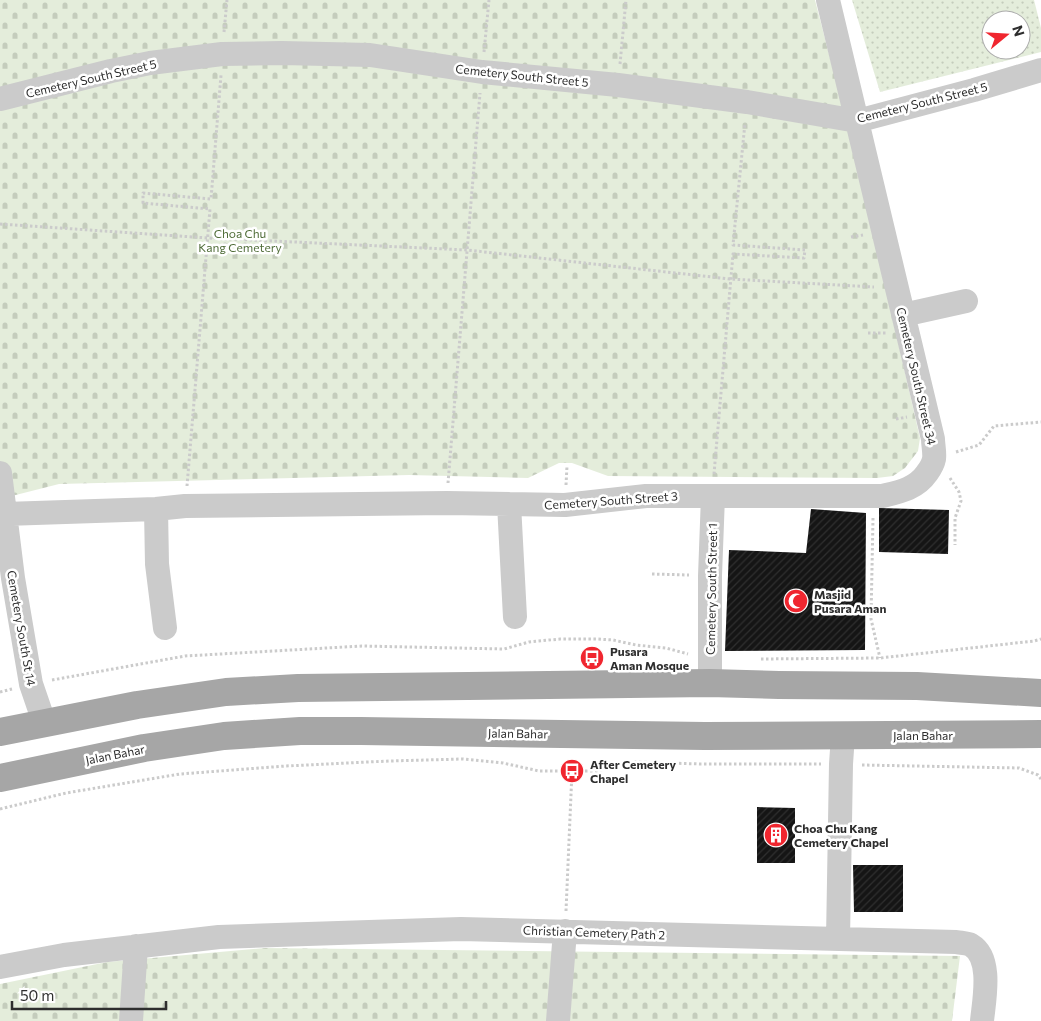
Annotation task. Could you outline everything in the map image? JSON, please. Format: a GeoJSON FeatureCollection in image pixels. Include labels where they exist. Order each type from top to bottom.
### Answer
{"type":"FeatureCollection","features":[{"type":"Feature","properties":{"kind":"main road"},"geometry":{"type":"LineString","coordinates":[[0,732],[137,705],[226,692],[710,671],[779,685],[917,686],[1041,693]]}},
{"type":"Feature","properties":{"kind":"main road"},"geometry":{"type":"LineString","coordinates":[[996,691],[1041,681]]}},
{"type":"Feature","properties":{"kind":"main road","name":"Jalan Bahar"},"geometry":{"type":"LineString","coordinates":[[0,778],[152,747],[224,736],[300,731],[705,736],[1038,736]]}},
{"type":"Feature","properties":{"kind":"lane","name":"Cemetery South Street 34"},"geometry":{"type":"LineString","coordinates":[[713,496],[882,496],[902,492],[916,485],[928,472],[934,459],[933,439],[828,0]]}},
{"type":"Feature","properties":{"kind":"lane","name":"Cemetery South Street 5"},"geometry":{"type":"LineString","coordinates":[[0,99],[150,63],[222,54],[370,55],[482,72],[618,85],[748,102],[857,121],[1041,70]]}},
{"type":"Feature","properties":{"kind":"lane"},"geometry":{"type":"LineString","coordinates":[[903,315],[966,301]]}},
{"type":"Feature","properties":{"kind":"lane","name":"Cemetery South St 14"},"geometry":{"type":"LineString","coordinates":[[0,473],[5,560],[31,684],[44,722]]}},
{"type":"Feature","properties":{"kind":"lane","name":"Cemetery South Street 3"},"geometry":{"type":"LineString","coordinates":[[2,514],[156,509],[186,506],[509,504],[565,506],[646,496],[713,496]]}},
{"type":"Feature","properties":{"kind":"lane","name":"Cemetery South Street 1"},"geometry":{"type":"LineString","coordinates":[[710,671],[710,576],[713,496]]}},
{"type":"Feature","properties":{"kind":"lane"},"geometry":{"type":"LineString","coordinates":[[509,504],[515,617]]}},
{"type":"Feature","properties":{"kind":"lane"},"geometry":{"type":"LineString","coordinates":[[156,509],[157,564],[164,628]]}},
{"type":"Feature","properties":{"kind":"lane"},"geometry":{"type":"LineString","coordinates":[[838,939],[843,735]]}},
{"type":"Feature","properties":{"kind":"lane","name":"Christian Cemetery Path 2"},"geometry":{"type":"LineString","coordinates":[[0,966],[64,955],[219,937],[461,928],[956,942],[969,944],[980,952],[985,977],[982,1021]]}},
{"type":"Feature","properties":{"kind":"lane"},"geometry":{"type":"LineString","coordinates":[[558,1021],[565,932]]}},
{"type":"Feature","properties":{"kind":"lane"},"geometry":{"type":"LineString","coordinates":[[131,1021],[136,946]]}},
{"type":"Feature","properties":{"kind":"path"},"geometry":{"type":"LineString","coordinates":[[186,506],[210,209],[143,203],[143,193],[210,199],[227,0]]}},
{"type":"Feature","properties":{"kind":"path"},"geometry":{"type":"LineString","coordinates":[[447,504],[489,0]]}},
{"type":"Feature","properties":{"kind":"path"},"geometry":{"type":"LineString","coordinates":[[618,85],[626,0]]}},
{"type":"Feature","properties":{"kind":"path"},"geometry":{"type":"LineString","coordinates":[[713,496],[733,254],[804,258],[805,250],[733,245],[748,102]]}},
{"type":"Feature","properties":{"kind":"path"},"geometry":{"type":"LineString","coordinates":[[0,224],[208,238],[467,250],[730,279],[897,288]]}},
{"type":"Feature","properties":{"kind":"path"},"geometry":{"type":"LineString","coordinates":[[958,452],[979,445],[994,426],[1041,422]]}},
{"type":"Feature","properties":{"kind":"path"},"geometry":{"type":"LineString","coordinates":[[566,484],[567,466]]}},
{"type":"Feature","properties":{"kind":"path"},"geometry":{"type":"LineString","coordinates":[[949,470],[950,478],[961,501],[955,518],[955,545]]}},
{"type":"Feature","properties":{"kind":"path"},"geometry":{"type":"LineString","coordinates":[[873,515],[871,619],[880,658]]}},
{"type":"Feature","properties":{"kind":"path"},"geometry":{"type":"LineString","coordinates":[[652,574],[710,576]]}},
{"type":"Feature","properties":{"kind":"path"},"geometry":{"type":"LineString","coordinates":[[0,692],[31,684],[185,656],[362,646],[504,648],[529,642],[560,639],[613,640],[636,645],[666,648],[710,671]]}},
{"type":"Feature","properties":{"kind":"path"},"geometry":{"type":"LineString","coordinates":[[760,659],[880,658],[1041,639]]}},
{"type":"Feature","properties":{"kind":"path"},"geometry":{"type":"LineString","coordinates":[[0,809],[66,793],[180,774],[389,761],[464,759],[540,771],[596,771],[636,762],[1019,768],[1038,775],[1041,779]]}},
{"type":"Feature","properties":{"kind":"path"},"geometry":{"type":"LineString","coordinates":[[565,932],[572,771]]}},
{"type":"Feature","properties":{"kind":"green space","name":"Choa Chu Kang Cemetery"},"geometry":{"type":"Polygon","coordinates":[[[0,0],[815,0],[855,155],[920,438],[918,451],[905,468],[893,476],[877,478],[608,476],[572,463],[559,463],[528,478],[409,475],[59,484],[0,499],[0,0]]]}},
{"type":"Feature","properties":{"kind":"green space"},"geometry":{"type":"Polygon","coordinates":[[[852,0],[1034,0],[1041,28],[1041,52],[1031,54],[1031,10],[981,10],[981,60],[1009,60],[880,92],[852,0]]]}},
{"type":"Feature","properties":{"kind":"green space"},"geometry":{"type":"Polygon","coordinates":[[[265,948],[960,956],[952,1021],[0,1021],[0,984],[107,962],[265,948]]]}},
{"type":"Feature","properties":{"kind":"building"},"geometry":{"type":"Polygon","coordinates":[[[879,508],[949,510],[948,554],[879,552],[879,508]]]}},
{"type":"Feature","properties":{"kind":"building","name":"Masjid Pusara Aman"},"geometry":{"type":"Polygon","coordinates":[[[811,509],[866,513],[865,650],[725,651],[729,550],[806,553],[811,509]]]}},
{"type":"Feature","properties":{"kind":"building","name":"Choa Chu Kang Cemetery Chapel"},"geometry":{"type":"Polygon","coordinates":[[[757,807],[795,808],[795,863],[757,863],[757,807]]]}},
{"type":"Feature","properties":{"kind":"building"},"geometry":{"type":"Polygon","coordinates":[[[853,865],[903,865],[903,912],[854,912],[853,865]]]}},
{"type":"Feature","properties":{"kind":"place","name":"Masjid Pusara Aman"},"geometry":{"type":"Point","coordinates":[796,601]}},
{"type":"Feature","properties":{"kind":"place","name":"Pusara Aman Mosque"},"geometry":{"type":"Point","coordinates":[592,658]}},
{"type":"Feature","properties":{"kind":"place","name":"After Cemetery Chapel"},"geometry":{"type":"Point","coordinates":[572,771]}},
{"type":"Feature","properties":{"kind":"place","name":"Choa Chu Kang Cemetery Chapel"},"geometry":{"type":"Point","coordinates":[776,835]}}]}
